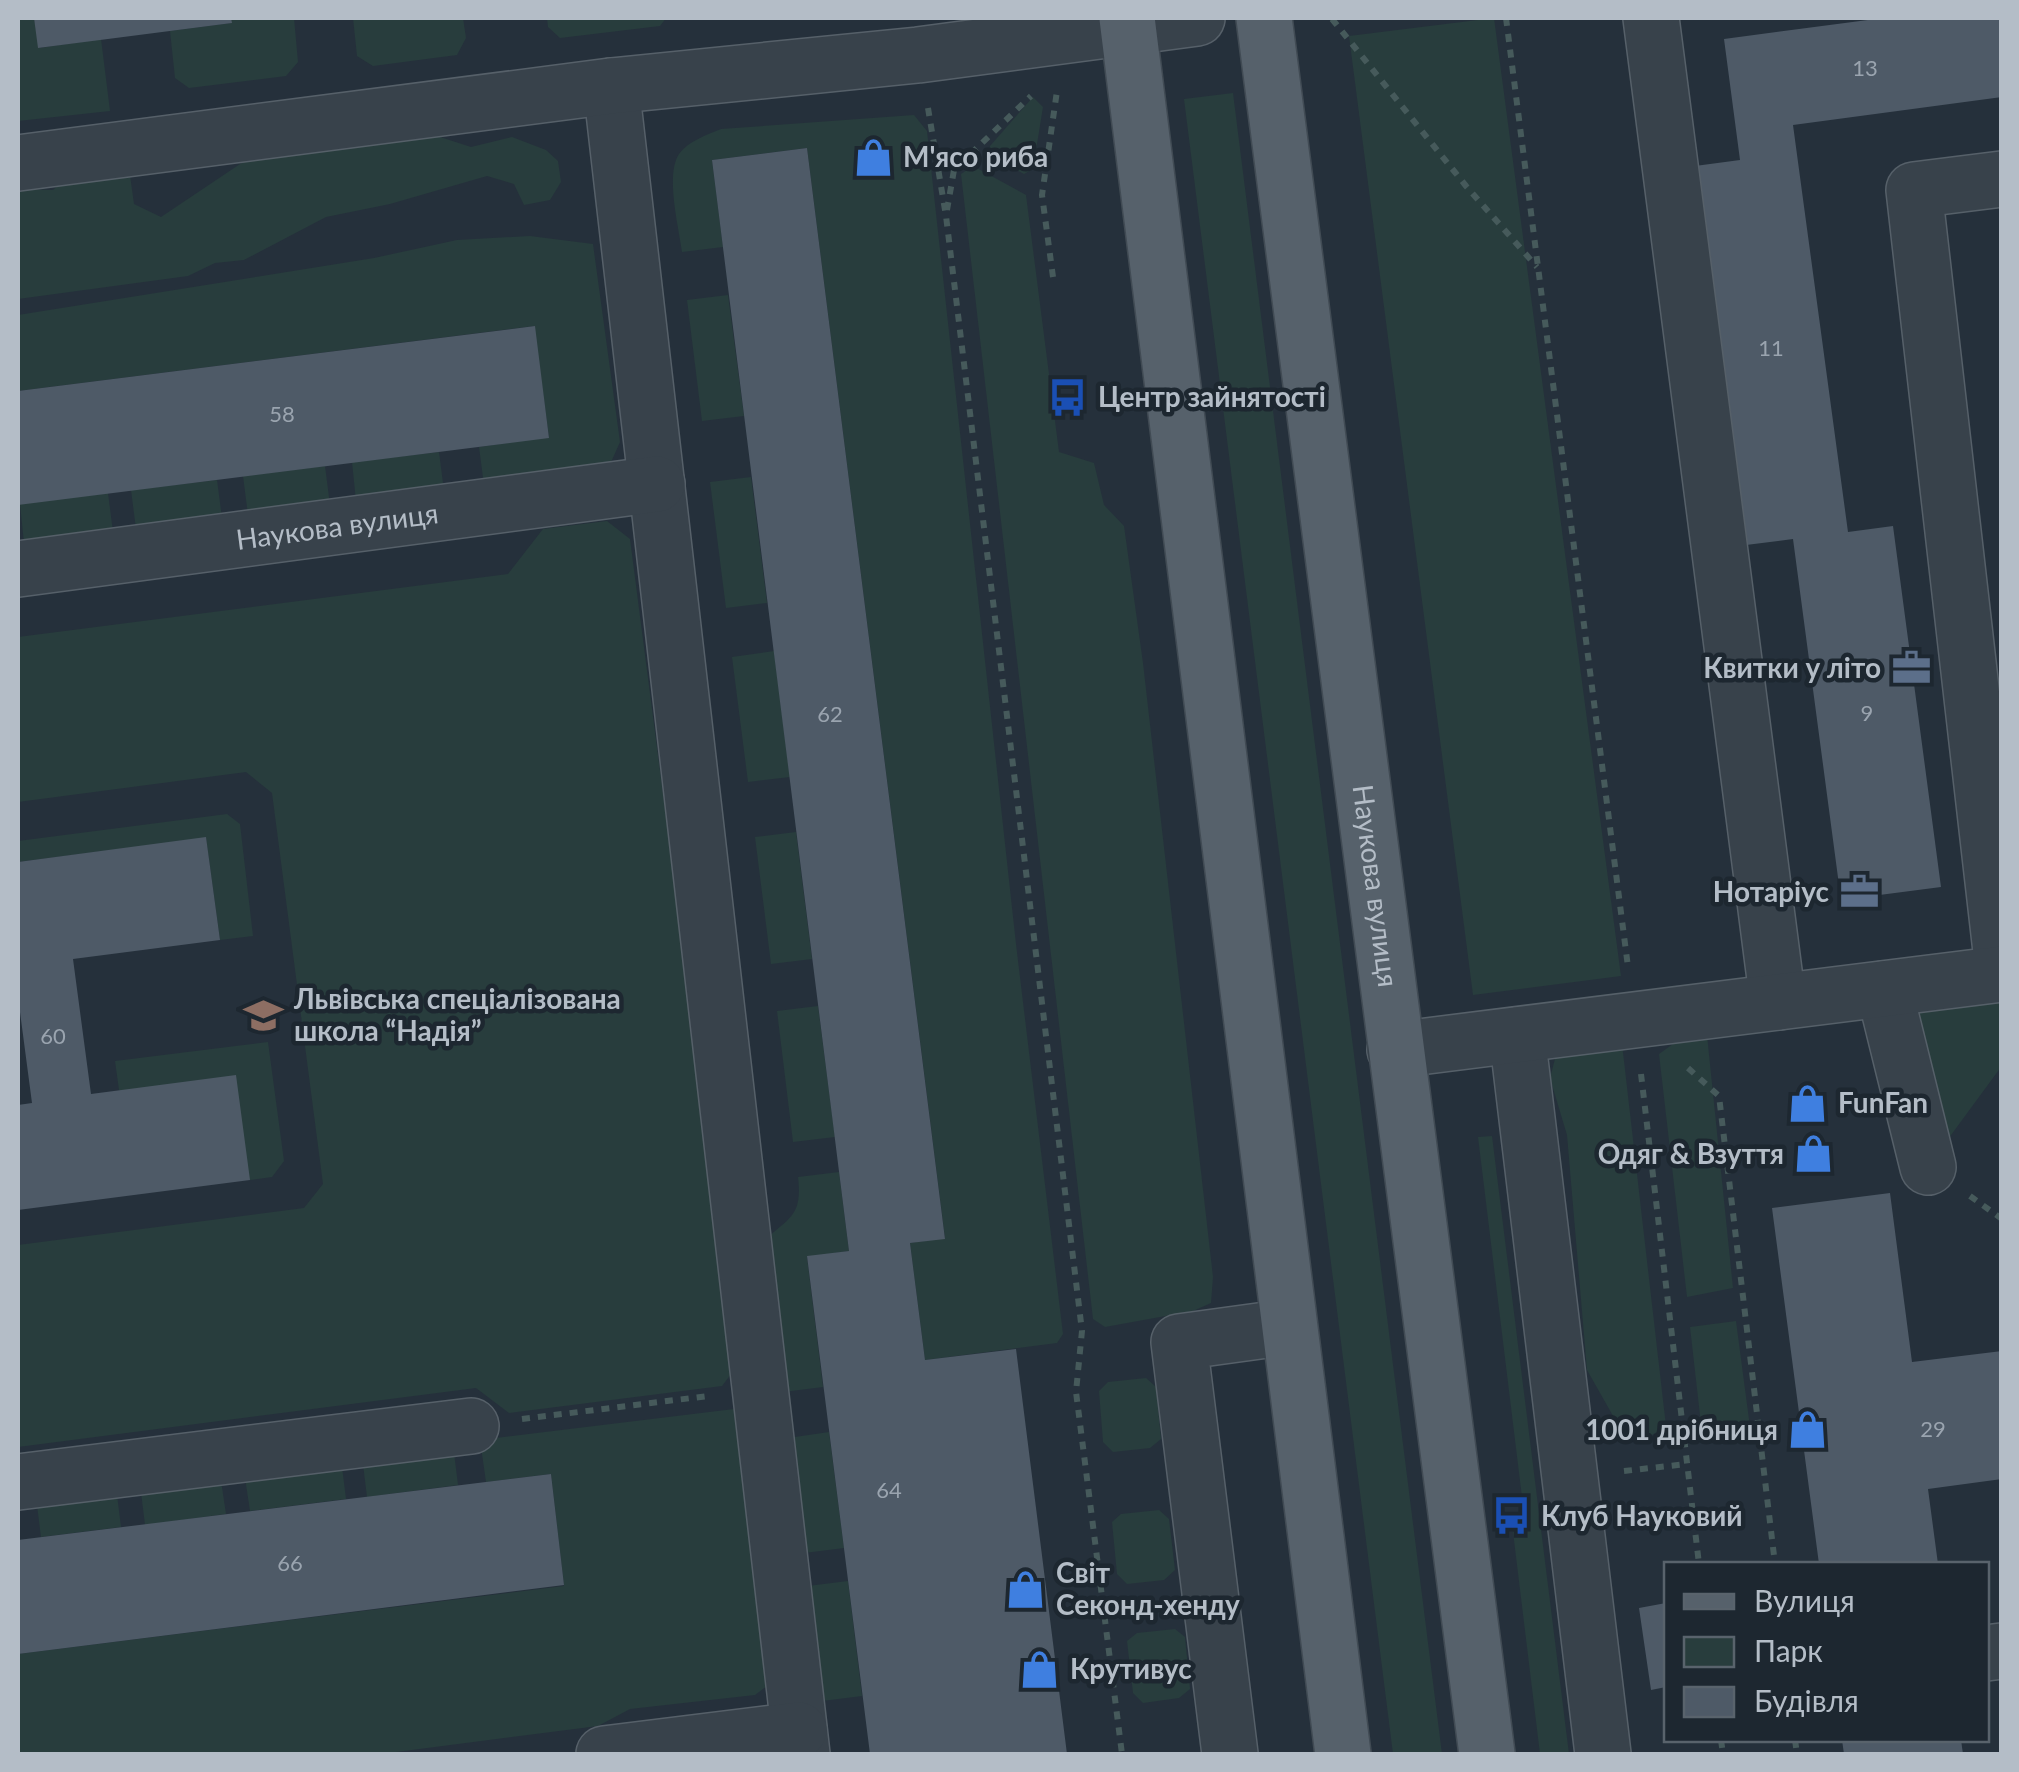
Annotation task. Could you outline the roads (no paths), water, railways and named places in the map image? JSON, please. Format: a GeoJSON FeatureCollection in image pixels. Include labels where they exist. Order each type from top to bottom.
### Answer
{"type":"FeatureCollection","features":[{"type":"Feature","properties":{"kind":"main road","name":"Наукова вулиця"},"geometry":{"type":"LineString","coordinates":[[1264,18],[1487,1754]]}},
{"type":"Feature","properties":{"kind":"main road"},"geometry":{"type":"LineString","coordinates":[[1127,23],[1343,1754]]}},
{"type":"Feature","properties":{"kind":"lane"},"geometry":{"type":"LineString","coordinates":[[18,163],[612,86],[918,55],[1127,23],[1197,18]]}},
{"type":"Feature","properties":{"kind":"lane"},"geometry":{"type":"LineString","coordinates":[[1650,18],[1778,1002]]}},
{"type":"Feature","properties":{"kind":"lane"},"geometry":{"type":"LineString","coordinates":[[612,86],[801,1742],[620,1754]]}},
{"type":"Feature","properties":{"kind":"lane"},"geometry":{"type":"LineString","coordinates":[[2002,179],[1914,190],[2002,960]]}},
{"type":"Feature","properties":{"kind":"lane","name":"Наукова вулиця"},"geometry":{"type":"LineString","coordinates":[[18,569],[657,484]]}},
{"type":"Feature","properties":{"kind":"lane"},"geometry":{"type":"LineString","coordinates":[[1396,1050],[2002,974]]}},
{"type":"Feature","properties":{"kind":"lane"},"geometry":{"type":"LineString","coordinates":[[1884,988],[1928,1166]]}},
{"type":"Feature","properties":{"kind":"lane"},"geometry":{"type":"LineString","coordinates":[[1517,1035],[1603,1754]]}},
{"type":"Feature","properties":{"kind":"lane"},"geometry":{"type":"LineString","coordinates":[[1230,1754],[1179,1342],[1289,1326]]}},
{"type":"Feature","properties":{"kind":"lane"},"geometry":{"type":"LineString","coordinates":[[18,1482],[471,1426]]}},
{"type":"Feature","properties":{"kind":"place","name":"М'ясо риба"},"geometry":{"type":"Point","coordinates":[873,157]}},
{"type":"Feature","properties":{"kind":"place","name":"Центр зайнятості"},"geometry":{"type":"Point","coordinates":[1068,397]}},
{"type":"Feature","properties":{"kind":"place","name":"Квитки у літо"},"geometry":{"type":"Point","coordinates":[1911,668]}},
{"type":"Feature","properties":{"kind":"place","name":"Нотаріус"},"geometry":{"type":"Point","coordinates":[1859,892]}},
{"type":"Feature","properties":{"kind":"place","name":"Львівська спеціалізована школа “Надія”"},"geometry":{"type":"Point","coordinates":[264,1015]}},
{"type":"Feature","properties":{"kind":"place","name":"FunFan"},"geometry":{"type":"Point","coordinates":[1808,1103]}},
{"type":"Feature","properties":{"kind":"place","name":"Одяг & Взуття"},"geometry":{"type":"Point","coordinates":[1814,1154]}},
{"type":"Feature","properties":{"kind":"place","name":"1001 дрібниця"},"geometry":{"type":"Point","coordinates":[1808,1430]}},
{"type":"Feature","properties":{"kind":"place","name":"Клуб Науковий"},"geometry":{"type":"Point","coordinates":[1511,1516]}},
{"type":"Feature","properties":{"kind":"place","name":"Світ Секонд-хенду"},"geometry":{"type":"Point","coordinates":[1026,1589]}},
{"type":"Feature","properties":{"kind":"place","name":"Крутивус"},"geometry":{"type":"Point","coordinates":[1040,1669]}}]}
